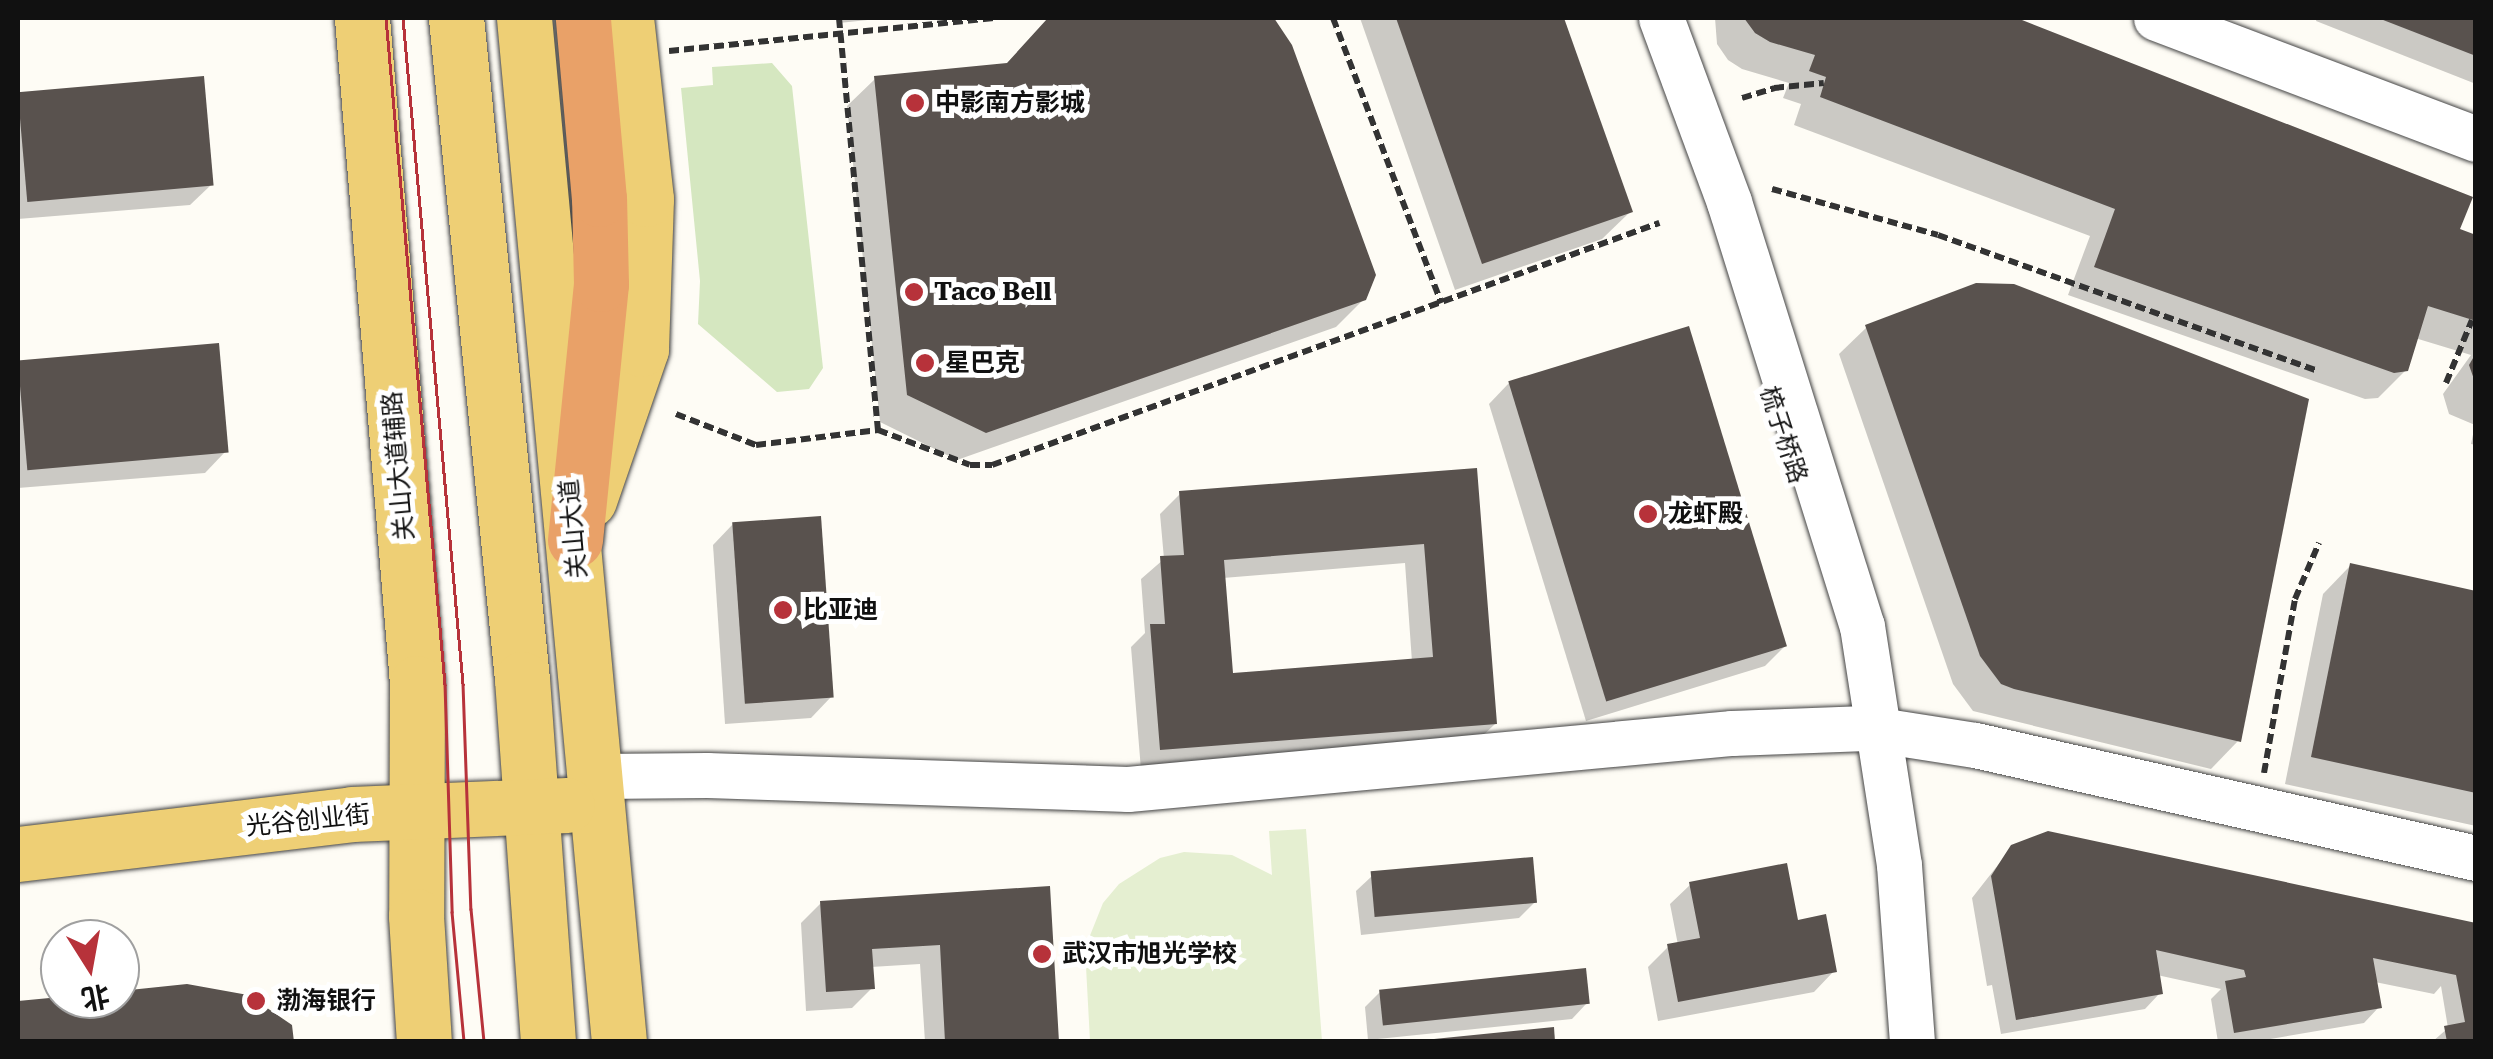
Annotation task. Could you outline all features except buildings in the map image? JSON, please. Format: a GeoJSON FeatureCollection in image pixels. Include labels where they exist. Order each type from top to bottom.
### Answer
{"type":"FeatureCollection","features":[{"type":"Feature","properties":{"kind":"highway"},"geometry":{"type":"LineString","coordinates":[[575,540],[601,284],[599,199],[583,18]]}},
{"type":"Feature","properties":{"kind":"main road","name":"关山大道辅路"},"geometry":{"type":"LineString","coordinates":[[362,18],[417,683],[416,916],[424,1042]]}},
{"type":"Feature","properties":{"kind":"main road"},"geometry":{"type":"LineString","coordinates":[[456,18],[529,791],[548,1042]]}},
{"type":"Feature","properties":{"kind":"main road","name":"关山大道"},"geometry":{"type":"LineString","coordinates":[[524,18],[619,1042]]}},
{"type":"Feature","properties":{"kind":"main road"},"geometry":{"type":"LineString","coordinates":[[575,540],[641,349],[646,199],[644,34]]}},
{"type":"Feature","properties":{"kind":"main road","name":"光谷创业街"},"geometry":{"type":"LineString","coordinates":[[18,819],[348,778],[417,794],[598,789]]}},
{"type":"Feature","properties":{"kind":"main road","name":"光谷创业街"},"geometry":{"type":"LineString","coordinates":[[18,854],[352,814],[417,794]]}},
{"type":"Feature","properties":{"kind":"street","name":"梳子桥路"},"geometry":{"type":"LineString","coordinates":[[1632,18],[1683,166],[1706,209],[1787,441],[1874,741],[1899,865],[1912,1042]]}},
{"type":"Feature","properties":{"kind":"street","name":"梳子桥路"},"geometry":{"type":"LineString","coordinates":[[1661,18],[1729,202],[1806,436],[1862,626],[1874,741]]}},
{"type":"Feature","properties":{"kind":"street"},"geometry":{"type":"LineString","coordinates":[[2156,18],[2476,138]]}},
{"type":"Feature","properties":{"kind":"street"},"geometry":{"type":"LineString","coordinates":[[2208,18],[2476,118]]}},
{"type":"Feature","properties":{"kind":"street"},"geometry":{"type":"LineString","coordinates":[[598,789],[705,798],[1133,805],[1733,750],[1874,741],[1974,745],[2476,858]]}},
{"type":"Feature","properties":{"kind":"street"},"geometry":{"type":"LineString","coordinates":[[1874,741],[2476,879]]}},
{"type":"Feature","properties":{"kind":"path"},"geometry":{"type":"LineString","coordinates":[[839,18],[878,430]]}},
{"type":"Feature","properties":{"kind":"path"},"geometry":{"type":"LineString","coordinates":[[644,34],[840,36],[996,18]]}},
{"type":"Feature","properties":{"kind":"path"},"geometry":{"type":"LineString","coordinates":[[1333,18],[1440,303]]}},
{"type":"Feature","properties":{"kind":"path"},"geometry":{"type":"LineString","coordinates":[[1742,98],[1774,88],[1824,83]]}},
{"type":"Feature","properties":{"kind":"path"},"geometry":{"type":"LineString","coordinates":[[1772,189],[1938,235],[2318,371]]}},
{"type":"Feature","properties":{"kind":"path"},"geometry":{"type":"LineString","coordinates":[[676,414],[756,446],[878,430],[970,465],[992,465],[1658,223]]}},
{"type":"Feature","properties":{"kind":"path"},"geometry":{"type":"LineString","coordinates":[[2446,382],[2472,320]]}},
{"type":"Feature","properties":{"kind":"path"},"geometry":{"type":"LineString","coordinates":[[2264,773],[2296,599],[2319,543]]}},
{"type":"Feature","properties":{"kind":"green space"},"geometry":{"type":"Polygon","coordinates":[[[772,63],[792,86],[823,368],[809,389],[777,392],[698,324],[700,281],[681,88],[713,85],[712,67],[772,63]]]}},
{"type":"Feature","properties":{"kind":"green space"},"geometry":{"type":"Polygon","coordinates":[[[1306,829],[1322,1041],[1090,1041],[1085,948],[1103,903],[1119,884],[1160,858],[1184,852],[1232,855],[1272,875],[1269,831],[1306,829]]]}},
{"type":"Feature","properties":{"kind":"tram line"},"geometry":{"type":"LineString","coordinates":[[386,18],[445,684],[452,912],[464,1042]]}},
{"type":"Feature","properties":{"kind":"tram line"},"geometry":{"type":"LineString","coordinates":[[403,18],[463,684],[471,909],[484,1042]]}},
{"type":"Feature","properties":{"kind":"place","name":"中影南方影城"},"geometry":{"type":"Point","coordinates":[915,103]}},
{"type":"Feature","properties":{"kind":"place","name":"Taco Bell"},"geometry":{"type":"Point","coordinates":[914,292]}},
{"type":"Feature","properties":{"kind":"place","name":"星巴克"},"geometry":{"type":"Point","coordinates":[925,363]}},
{"type":"Feature","properties":{"kind":"place","name":"龙虾殿"},"geometry":{"type":"Point","coordinates":[1648,514]}},
{"type":"Feature","properties":{"kind":"place","name":"比亚迪"},"geometry":{"type":"Point","coordinates":[783,610]}},
{"type":"Feature","properties":{"kind":"place","name":"武汉市旭光学校"},"geometry":{"type":"Point","coordinates":[1042,954]}},
{"type":"Feature","properties":{"kind":"place","name":"渤海银行"},"geometry":{"type":"Point","coordinates":[256,1001]}}]}
